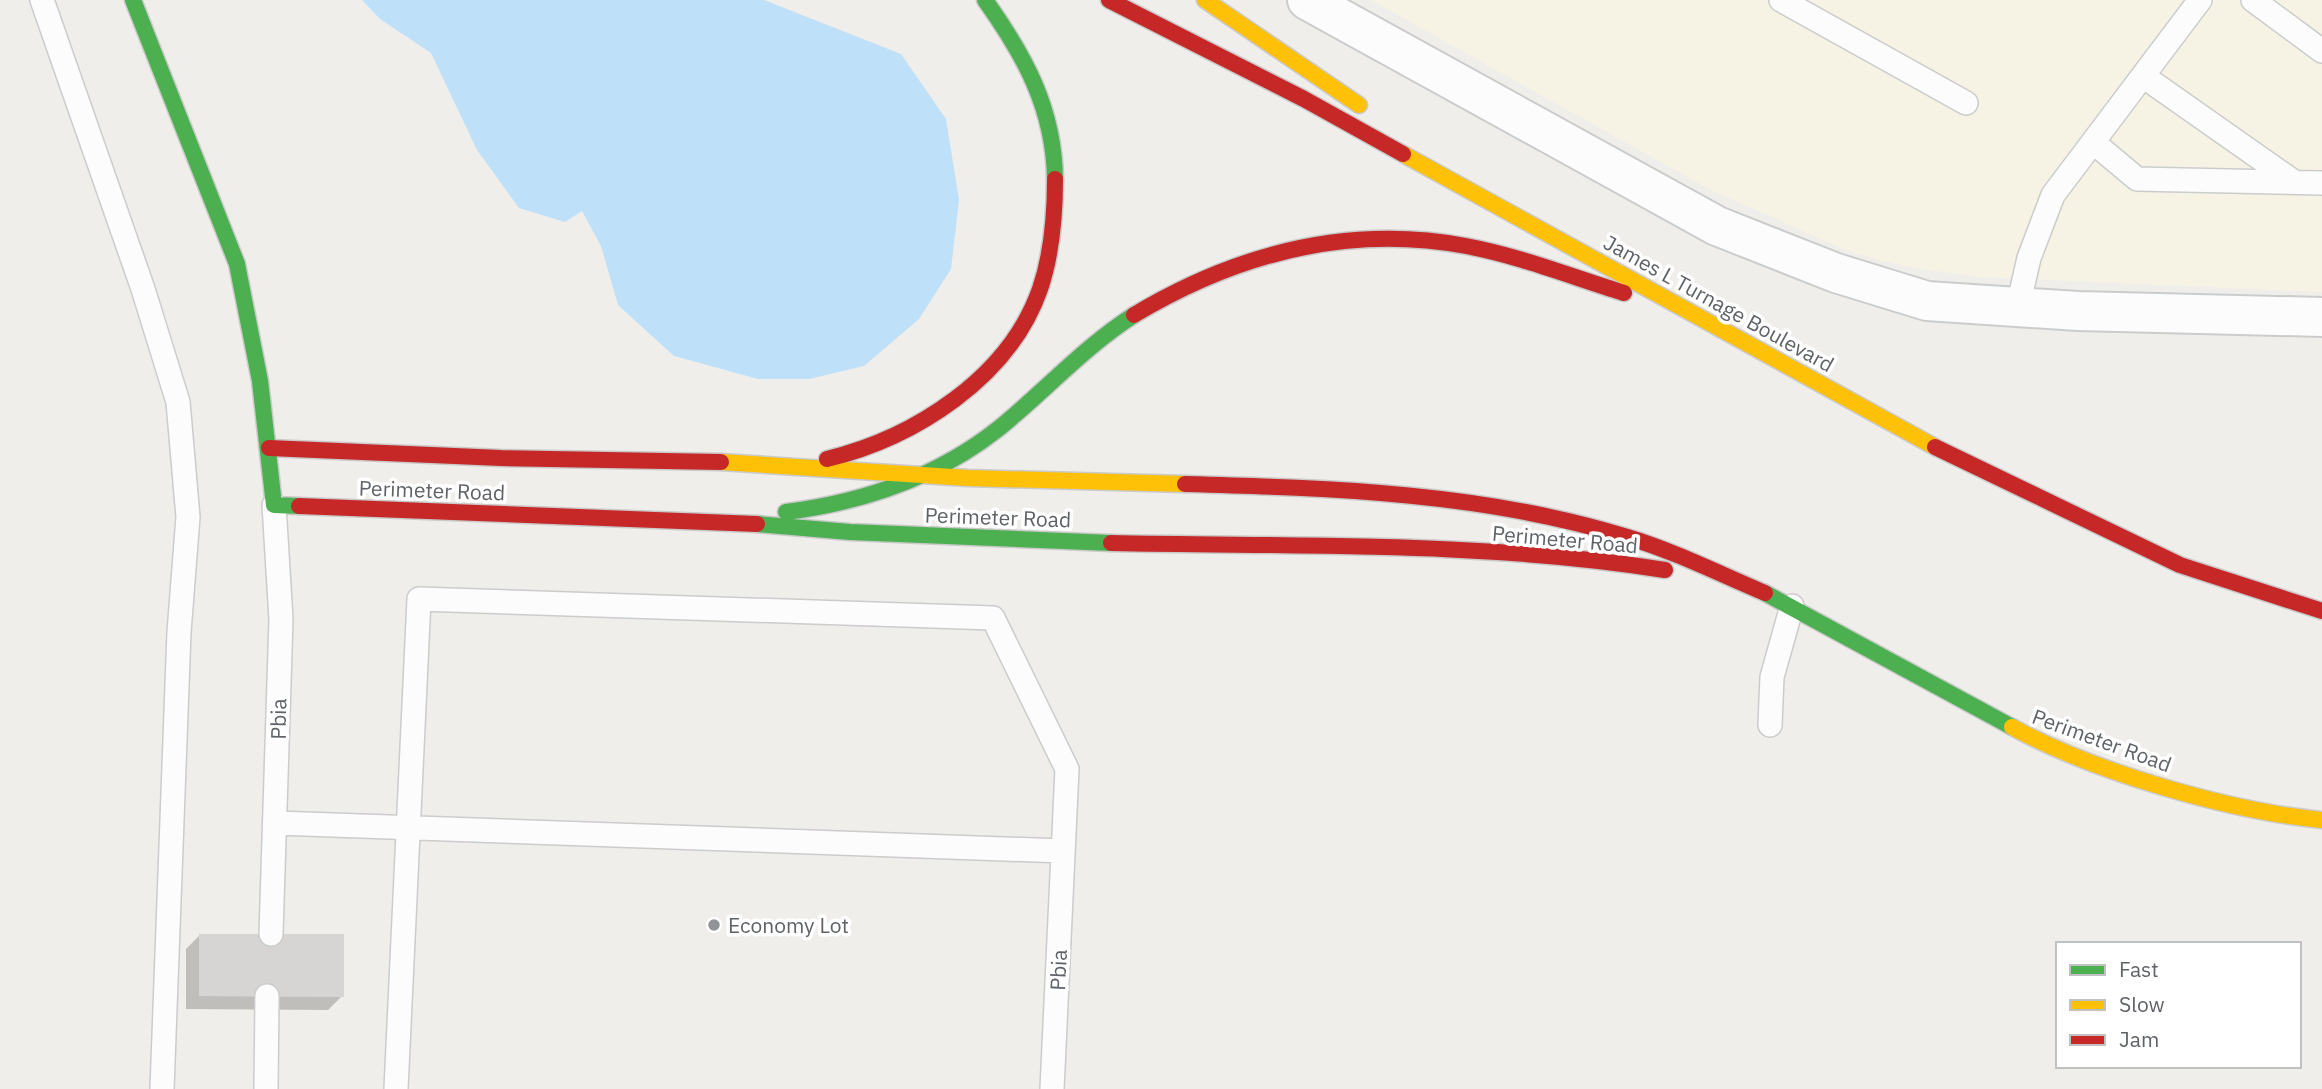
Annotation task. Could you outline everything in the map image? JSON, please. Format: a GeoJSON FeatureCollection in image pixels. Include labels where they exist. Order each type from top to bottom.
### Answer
{"type":"FeatureCollection","features":[{"type":"Feature","properties":{"kind":"street"},"geometry":{"type":"LineString","coordinates":[[133,0],[237,264],[246,300],[269,448],[274,505]]}},
{"type":"Feature","properties":{"kind":"street"},"geometry":{"type":"LineString","coordinates":[[788,466],[863,449],[905,432],[966,391],[1002,357],[1027,322],[1043,286],[1055,208],[1055,166],[1050,122],[1036,82],[1013,38],[985,0]]}},
{"type":"Feature","properties":{"kind":"street","name":"James L Turnage Boulevard"},"geometry":{"type":"LineString","coordinates":[[1109,0],[1304,99],[1953,457],[2180,565],[2322,611]]}},
{"type":"Feature","properties":{"kind":"street"},"geometry":{"type":"LineString","coordinates":[[1205,0],[1378,119],[1482,197]]}},
{"type":"Feature","properties":{"kind":"street"},"geometry":{"type":"LineString","coordinates":[[1307,0],[1717,226],[1836,273],[1927,301],[2322,317]]}},
{"type":"Feature","properties":{"kind":"street"},"geometry":{"type":"LineString","coordinates":[[708,520],[830,506],[864,498],[927,475],[965,453],[1009,420],[1096,341],[1161,300],[1230,268],[1291,248],[1394,240],[1485,250],[1695,315]]}},
{"type":"Feature","properties":{"kind":"street","name":"Perimeter Road"},"geometry":{"type":"LineString","coordinates":[[269,448],[1322,488],[1497,506],[1628,537],[1783,601],[2026,735],[2106,768],[2210,799],[2292,817],[2322,820]]}},
{"type":"Feature","properties":{"kind":"street","name":"Perimeter Road"},"geometry":{"type":"LineString","coordinates":[[274,505],[708,520],[891,534],[1457,551],[1595,559],[1673,571],[1783,601]]}},
{"type":"Feature","properties":{"kind":"lane"},"geometry":{"type":"LineString","coordinates":[[41,0],[103,171],[178,402],[188,517],[179,646],[162,1089]]}},
{"type":"Feature","properties":{"kind":"lane"},"geometry":{"type":"LineString","coordinates":[[1781,0],[1815,8],[1966,103]]}},
{"type":"Feature","properties":{"kind":"lane"},"geometry":{"type":"LineString","coordinates":[[2018,306],[2029,258],[2053,195],[2200,0]]}},
{"type":"Feature","properties":{"kind":"lane"},"geometry":{"type":"LineString","coordinates":[[2253,0],[2322,51]]}},
{"type":"Feature","properties":{"kind":"lane"},"geometry":{"type":"LineString","coordinates":[[2143,76],[2294,182]]}},
{"type":"Feature","properties":{"kind":"lane"},"geometry":{"type":"LineString","coordinates":[[2093,142],[2137,179],[2322,183]]}},
{"type":"Feature","properties":{"kind":"lane","name":"Pbia"},"geometry":{"type":"LineString","coordinates":[[271,934],[281,619],[274,505]]}},
{"type":"Feature","properties":{"kind":"lane","name":"Pbia"},"geometry":{"type":"LineString","coordinates":[[410,828],[419,599],[993,618],[1067,769],[1052,1089]]}},
{"type":"Feature","properties":{"kind":"lane"},"geometry":{"type":"LineString","coordinates":[[1770,726],[1772,677],[1783,601]]}},
{"type":"Feature","properties":{"kind":"lane"},"geometry":{"type":"LineString","coordinates":[[276,823],[1063,851]]}},
{"type":"Feature","properties":{"kind":"lane"},"geometry":{"type":"LineString","coordinates":[[396,1089],[410,828]]}},
{"type":"Feature","properties":{"kind":"lane"},"geometry":{"type":"LineString","coordinates":[[266,1089],[267,996]]}},
{"type":"Feature","properties":{"kind":"shaded area"},"geometry":{"type":"Polygon","coordinates":[[[1371,0],[2322,0],[2322,292],[1980,277],[1908,267],[1853,253],[1711,190],[1371,0]]]}},
{"type":"Feature","properties":{"kind":"water"},"geometry":{"type":"Polygon","coordinates":[[[362,0],[764,0],[901,54],[946,119],[959,200],[951,269],[919,319],[864,366],[809,379],[758,379],[674,356],[618,305],[601,246],[582,211],[565,222],[519,208],[477,150],[431,53],[380,19],[362,0]]]}},
{"type":"Feature","properties":{"kind":"building"},"geometry":{"type":"Polygon","coordinates":[[[199,934],[344,934],[344,997],[199,996],[199,934]]]}},
{"type":"Feature","properties":{"kind":"traffic: fast"},"geometry":{"type":"LineString","coordinates":[[133,0],[237,264],[260,381],[274,505],[299,506]]}},
{"type":"Feature","properties":{"kind":"traffic: fast"},"geometry":{"type":"LineString","coordinates":[[985,0],[1013,42],[1035,84],[1049,129],[1055,179]]}},
{"type":"Feature","properties":{"kind":"traffic: fast"},"geometry":{"type":"LineString","coordinates":[[786,512],[871,494],[898,485],[950,461],[998,429],[1081,355],[1134,315]]}},
{"type":"Feature","properties":{"kind":"traffic: fast"},"geometry":{"type":"LineString","coordinates":[[757,524],[850,532],[1111,543]]}},
{"type":"Feature","properties":{"kind":"traffic: fast"},"geometry":{"type":"LineString","coordinates":[[1765,593],[2012,727]]}},
{"type":"Feature","properties":{"kind":"traffic: slow"},"geometry":{"type":"LineString","coordinates":[[1205,0],[1359,105]]}},
{"type":"Feature","properties":{"kind":"traffic: slow"},"geometry":{"type":"LineString","coordinates":[[1403,154],[1935,447]]}},
{"type":"Feature","properties":{"kind":"traffic: slow"},"geometry":{"type":"LineString","coordinates":[[721,462],[968,478],[1185,484]]}},
{"type":"Feature","properties":{"kind":"traffic: slow"},"geometry":{"type":"LineString","coordinates":[[2012,727],[2082,759],[2163,787],[2246,808],[2322,820]]}},
{"type":"Feature","properties":{"kind":"traffic: jam"},"geometry":{"type":"LineString","coordinates":[[1109,0],[1304,99],[1403,154]]}},
{"type":"Feature","properties":{"kind":"traffic: jam"},"geometry":{"type":"LineString","coordinates":[[827,459],[893,436],[924,419],[954,400],[982,376],[1006,350],[1026,321],[1044,276],[1052,235],[1055,179]]}},
{"type":"Feature","properties":{"kind":"traffic: jam"},"geometry":{"type":"LineString","coordinates":[[1134,315],[1212,275],[1252,261],[1294,249],[1378,239],[1422,240],[1486,250],[1624,293]]}},
{"type":"Feature","properties":{"kind":"traffic: jam"},"geometry":{"type":"LineString","coordinates":[[1935,447],[2180,565],[2322,611]]}},
{"type":"Feature","properties":{"kind":"traffic: jam"},"geometry":{"type":"LineString","coordinates":[[269,448],[501,458],[721,462]]}},
{"type":"Feature","properties":{"kind":"traffic: jam"},"geometry":{"type":"LineString","coordinates":[[1185,484],[1408,495],[1519,511],[1627,537],[1765,593]]}},
{"type":"Feature","properties":{"kind":"traffic: jam"},"geometry":{"type":"LineString","coordinates":[[299,506],[757,524]]}},
{"type":"Feature","properties":{"kind":"traffic: jam"},"geometry":{"type":"LineString","coordinates":[[1111,543],[1458,550],[1528,554],[1665,570]]}},
{"type":"Feature","properties":{"kind":"place","name":"Economy Lot"},"geometry":{"type":"Point","coordinates":[714,925]}}]}
